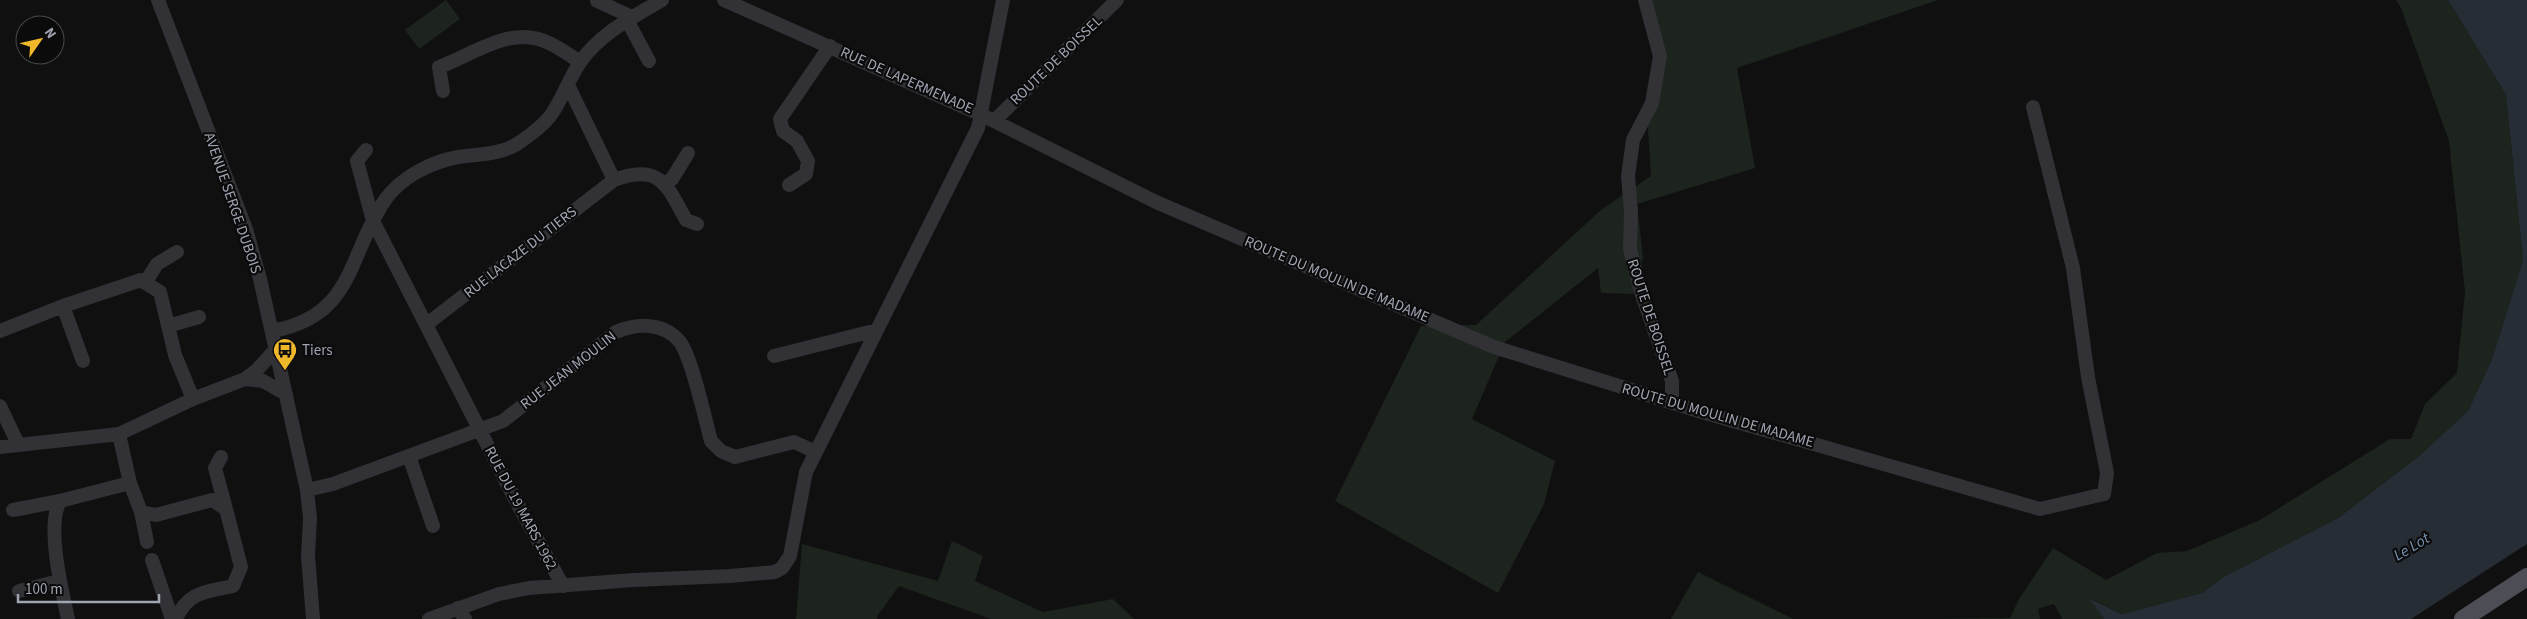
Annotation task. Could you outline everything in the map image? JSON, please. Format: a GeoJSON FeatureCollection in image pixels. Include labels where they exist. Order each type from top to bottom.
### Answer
{"type":"FeatureCollection","features":[{"type":"Feature","properties":{"kind":"main road"},"geometry":{"type":"LineString","coordinates":[[2463,619],[2527,577]]}},
{"type":"Feature","properties":{"kind":"street","name":"AVENUE SERGE DUBOIS"},"geometry":{"type":"LineString","coordinates":[[158,0],[246,229],[272,331],[307,490],[310,518],[308,556],[313,619]]}},
{"type":"Feature","properties":{"kind":"street"},"geometry":{"type":"LineString","coordinates":[[272,331],[302,323],[330,303],[351,273],[373,221],[386,199],[402,182],[438,161],[496,153],[514,146],[532,134],[551,116],[580,62],[596,43],[630,18],[662,0]]}},
{"type":"Feature","properties":{"kind":"street","name":"RUE DE LAPERMENADE"},"geometry":{"type":"LineString","coordinates":[[724,0],[988,118],[1003,0]]}},
{"type":"Feature","properties":{"kind":"street","name":"ROUTE DE BOISSEL"},"geometry":{"type":"LineString","coordinates":[[988,118],[1117,0]]}},
{"type":"Feature","properties":{"kind":"street","name":"ROUTE DE BOISSEL"},"geometry":{"type":"LineString","coordinates":[[1645,0],[1660,56],[1652,103],[1633,140],[1628,176],[1630,249],[1642,295],[1672,381],[1672,402]]}},
{"type":"Feature","properties":{"kind":"street"},"geometry":{"type":"LineString","coordinates":[[597,1],[630,18],[649,61]]}},
{"type":"Feature","properties":{"kind":"street"},"geometry":{"type":"LineString","coordinates":[[443,91],[439,67],[463,58],[504,38],[524,36],[550,43],[580,62]]}},
{"type":"Feature","properties":{"kind":"street"},"geometry":{"type":"LineString","coordinates":[[789,185],[806,174],[808,161],[797,141],[783,131],[780,119],[830,46]]}},
{"type":"Feature","properties":{"kind":"street"},"geometry":{"type":"LineString","coordinates":[[568,85],[614,180],[630,174],[646,175],[665,183],[686,220],[698,224]]}},
{"type":"Feature","properties":{"kind":"street","name":"ROUTE DU MOULIN DE MADAME"},"geometry":{"type":"LineString","coordinates":[[988,118],[1156,202],[1494,347],[1672,402],[2040,509],[2104,494],[2107,473],[2088,377],[2073,268],[2033,106]]}},
{"type":"Feature","properties":{"kind":"street"},"geometry":{"type":"LineString","coordinates":[[429,619],[462,614],[499,594],[530,588],[775,572],[782,568],[790,556],[806,472],[978,128],[988,118]]}},
{"type":"Feature","properties":{"kind":"street"},"geometry":{"type":"LineString","coordinates":[[366,150],[356,161],[373,221],[480,430]]}},
{"type":"Feature","properties":{"kind":"street"},"geometry":{"type":"LineString","coordinates":[[665,183],[672,179],[688,153]]}},
{"type":"Feature","properties":{"kind":"street","name":"RUE LACAZE DU TIERS"},"geometry":{"type":"LineString","coordinates":[[427,324],[614,180]]}},
{"type":"Feature","properties":{"kind":"street"},"geometry":{"type":"LineString","coordinates":[[145,282],[157,264],[177,252]]}},
{"type":"Feature","properties":{"kind":"street"},"geometry":{"type":"LineString","coordinates":[[0,331],[62,306],[141,280],[160,292],[175,355],[193,399]]}},
{"type":"Feature","properties":{"kind":"street"},"geometry":{"type":"LineString","coordinates":[[62,306],[83,361]]}},
{"type":"Feature","properties":{"kind":"street"},"geometry":{"type":"LineString","coordinates":[[168,326],[199,317]]}},
{"type":"Feature","properties":{"kind":"street","name":"RUE JEAN MOULIN"},"geometry":{"type":"LineString","coordinates":[[307,490],[333,484],[503,420],[616,332],[631,325],[650,326],[667,330],[680,342],[687,355],[711,441],[721,451],[735,456],[794,442],[816,452]]}},
{"type":"Feature","properties":{"kind":"street"},"geometry":{"type":"LineString","coordinates":[[774,356],[877,330]]}},
{"type":"Feature","properties":{"kind":"street"},"geometry":{"type":"LineString","coordinates":[[0,447],[119,434],[193,399],[245,379],[256,371],[276,349]]}},
{"type":"Feature","properties":{"kind":"street"},"geometry":{"type":"LineString","coordinates":[[245,379],[262,381],[286,394]]}},
{"type":"Feature","properties":{"kind":"street"},"geometry":{"type":"LineString","coordinates":[[0,406],[18,444]]}},
{"type":"Feature","properties":{"kind":"street","name":"RUE DU 19 MARS 1962"},"geometry":{"type":"LineString","coordinates":[[480,430],[563,586]]}},
{"type":"Feature","properties":{"kind":"street"},"geometry":{"type":"LineString","coordinates":[[119,434],[130,483],[141,512],[146,542]]}},
{"type":"Feature","properties":{"kind":"street"},"geometry":{"type":"LineString","coordinates":[[409,456],[433,526]]}},
{"type":"Feature","properties":{"kind":"street"},"geometry":{"type":"LineString","coordinates":[[176,619],[181,607],[194,595],[233,586],[241,567],[215,468],[221,457]]}},
{"type":"Feature","properties":{"kind":"street"},"geometry":{"type":"LineString","coordinates":[[13,510],[60,501],[130,483]]}},
{"type":"Feature","properties":{"kind":"street"},"geometry":{"type":"LineString","coordinates":[[141,512],[156,515],[212,500],[226,509]]}},
{"type":"Feature","properties":{"kind":"street"},"geometry":{"type":"LineString","coordinates":[[60,501],[55,510],[54,522],[59,581],[68,619]]}},
{"type":"Feature","properties":{"kind":"street"},"geometry":{"type":"LineString","coordinates":[[152,560],[172,619]]}},
{"type":"Feature","properties":{"kind":"street"},"geometry":{"type":"LineString","coordinates":[[19,591],[59,581]]}},
{"type":"Feature","properties":{"kind":"shaded area"},"geometry":{"type":"Polygon","coordinates":[[[446,0],[460,19],[419,49],[405,30],[446,0]]]}},
{"type":"Feature","properties":{"kind":"shaded area"},"geometry":{"type":"Polygon","coordinates":[[[1642,0],[1938,0],[1737,68],[1755,168],[1637,204],[1643,257],[1634,294],[1601,293],[1598,268],[1505,342],[1472,419],[1555,461],[1544,504],[1498,593],[1335,501],[1421,326],[1476,325],[1602,209],[1651,176],[1647,113],[1662,63],[1642,0]]]}},
{"type":"Feature","properties":{"kind":"shaded area"},"geometry":{"type":"Polygon","coordinates":[[[2396,0],[2448,0],[2506,95],[2523,260],[2492,359],[2468,411],[2419,456],[2338,518],[2225,576],[2202,593],[2122,614],[2091,599],[2104,619],[2062,619],[2054,604],[2038,609],[2040,619],[1928,619],[2010,618],[2019,599],[2053,548],[2106,580],[2157,553],[2187,551],[2260,520],[2390,439],[2411,439],[2425,404],[2457,373],[2465,292],[2449,141],[2401,8],[2396,0]]]}},
{"type":"Feature","properties":{"kind":"shaded area"},"geometry":{"type":"Polygon","coordinates":[[[952,541],[983,556],[975,581],[1043,612],[1113,599],[1134,619],[991,619],[899,586],[877,619],[796,619],[802,544],[938,581],[952,541]]]}},
{"type":"Feature","properties":{"kind":"shaded area"},"geometry":{"type":"Polygon","coordinates":[[[1698,572],[1793,619],[1671,619],[1698,572]]]}},
{"type":"Feature","properties":{"kind":"water","name":"Le Lot"},"geometry":{"type":"Polygon","coordinates":[[[2448,0],[2527,0],[2527,544],[2411,619],[2104,619],[2090,599],[2122,614],[2202,593],[2225,576],[2338,518],[2419,456],[2468,411],[2492,359],[2523,260],[2506,95],[2448,0]]]}},
{"type":"Feature","properties":{"kind":"place","name":"Tiers"},"geometry":{"type":"Point","coordinates":[285,371]}}]}
